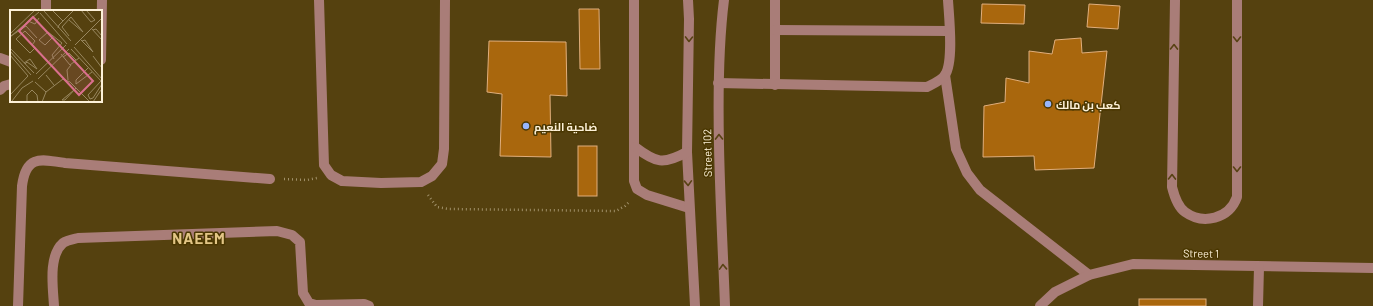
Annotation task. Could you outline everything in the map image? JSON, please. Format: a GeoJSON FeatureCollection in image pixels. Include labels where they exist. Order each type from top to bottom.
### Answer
{"type":"FeatureCollection","features":[{"type":"Feature","properties":{"kind":"street"},"geometry":{"type":"LineString","coordinates":[[102,0],[102,10]]}},
{"type":"Feature","properties":{"kind":"street"},"geometry":{"type":"LineString","coordinates":[[319,0],[324,165],[331,175],[342,181],[382,183],[421,182],[432,176],[442,164],[444,149],[445,0]]}},
{"type":"Feature","properties":{"kind":"street"},"geometry":{"type":"LineString","coordinates":[[634,0],[634,181],[637,189],[647,195],[689,208]]}},
{"type":"Feature","properties":{"kind":"street","name":"Street 102"},"geometry":{"type":"LineString","coordinates":[[688,0],[687,152],[695,306]]}},
{"type":"Feature","properties":{"kind":"street","name":"Street 102"},"geometry":{"type":"LineString","coordinates":[[724,0],[720,26],[718,83],[720,188],[725,306]]}},
{"type":"Feature","properties":{"kind":"street"},"geometry":{"type":"LineString","coordinates":[[775,0],[775,85]]}},
{"type":"Feature","properties":{"kind":"street"},"geometry":{"type":"LineString","coordinates":[[718,83],[927,87],[936,83],[945,75],[949,64],[948,0]]}},
{"type":"Feature","properties":{"kind":"street"},"geometry":{"type":"LineString","coordinates":[[1175,0],[1172,187],[1176,199],[1184,211],[1198,218],[1216,218],[1227,212],[1234,205],[1237,198],[1238,0]]}},
{"type":"Feature","properties":{"kind":"street"},"geometry":{"type":"LineString","coordinates":[[775,30],[949,31]]}},
{"type":"Feature","properties":{"kind":"street"},"geometry":{"type":"LineString","coordinates":[[0,58],[10,62]]}},
{"type":"Feature","properties":{"kind":"street"},"geometry":{"type":"LineString","coordinates":[[945,75],[956,149],[968,173],[980,190],[1089,274]]}},
{"type":"Feature","properties":{"kind":"street"},"geometry":{"type":"LineString","coordinates":[[0,90],[4,86],[10,84]]}},
{"type":"Feature","properties":{"kind":"street"},"geometry":{"type":"LineString","coordinates":[[635,147],[648,158],[659,161],[672,160],[687,152]]}},
{"type":"Feature","properties":{"kind":"street"},"geometry":{"type":"LineString","coordinates":[[18,306],[22,186],[25,169],[32,163],[41,159],[65,163],[270,179]]}},
{"type":"Feature","properties":{"kind":"street"},"geometry":{"type":"LineString","coordinates":[[54,306],[53,263],[57,252],[64,242],[78,238],[277,231],[292,235],[300,242],[303,293],[310,303],[316,305],[364,304],[369,306]]}},
{"type":"Feature","properties":{"kind":"street","name":"Street 1"},"geometry":{"type":"LineString","coordinates":[[1040,306],[1055,292],[1089,274],[1133,264],[1373,268]]}},
{"type":"Feature","properties":{"kind":"street"},"geometry":{"type":"LineString","coordinates":[[1258,306],[1259,267]]}},
{"type":"Feature","properties":{"kind":"path"},"geometry":{"type":"LineString","coordinates":[[270,179],[307,180],[331,175]]}},
{"type":"Feature","properties":{"kind":"path"},"geometry":{"type":"LineString","coordinates":[[421,182],[432,201],[437,206],[450,209],[616,211],[625,206],[633,198],[637,189]]}},
{"type":"Feature","properties":{"kind":"building"},"geometry":{"type":"Polygon","coordinates":[[[982,4],[1025,5],[1024,24],[981,23],[982,4]]]}},
{"type":"Feature","properties":{"kind":"building"},"geometry":{"type":"Polygon","coordinates":[[[1089,4],[1120,6],[1118,29],[1087,27],[1089,4]]]}},
{"type":"Feature","properties":{"kind":"building"},"geometry":{"type":"Polygon","coordinates":[[[579,9],[599,9],[600,69],[580,69],[579,9]]]}},
{"type":"Feature","properties":{"kind":"building","name":"كعب بن مالك"},"geometry":{"type":"Polygon","coordinates":[[[1081,38],[1082,53],[1107,51],[1094,168],[1035,170],[1034,156],[983,157],[984,106],[1005,102],[1006,78],[1029,83],[1029,51],[1052,54],[1055,40],[1081,38]]]}},
{"type":"Feature","properties":{"kind":"building","name":"ضاحية النعيم"},"geometry":{"type":"Polygon","coordinates":[[[489,41],[566,42],[567,96],[550,95],[551,157],[500,156],[502,94],[487,92],[489,41]]]}},
{"type":"Feature","properties":{"kind":"building"},"geometry":{"type":"Polygon","coordinates":[[[578,146],[597,146],[597,196],[578,196],[578,146]]]}},
{"type":"Feature","properties":{"kind":"building"},"geometry":{"type":"Polygon","coordinates":[[[1139,299],[1206,299],[1206,306],[1139,306],[1139,299]]]}},
{"type":"Feature","properties":{"kind":"place","name":"كعب بن مالك"},"geometry":{"type":"Point","coordinates":[1048,104]}},
{"type":"Feature","properties":{"kind":"place","name":"ضاحية النعيم"},"geometry":{"type":"Point","coordinates":[526,126]}},
{"type":"Feature","properties":{"kind":"district","name":"NAEEM"},"geometry":{"type":"Point","coordinates":[199,238]}}]}
